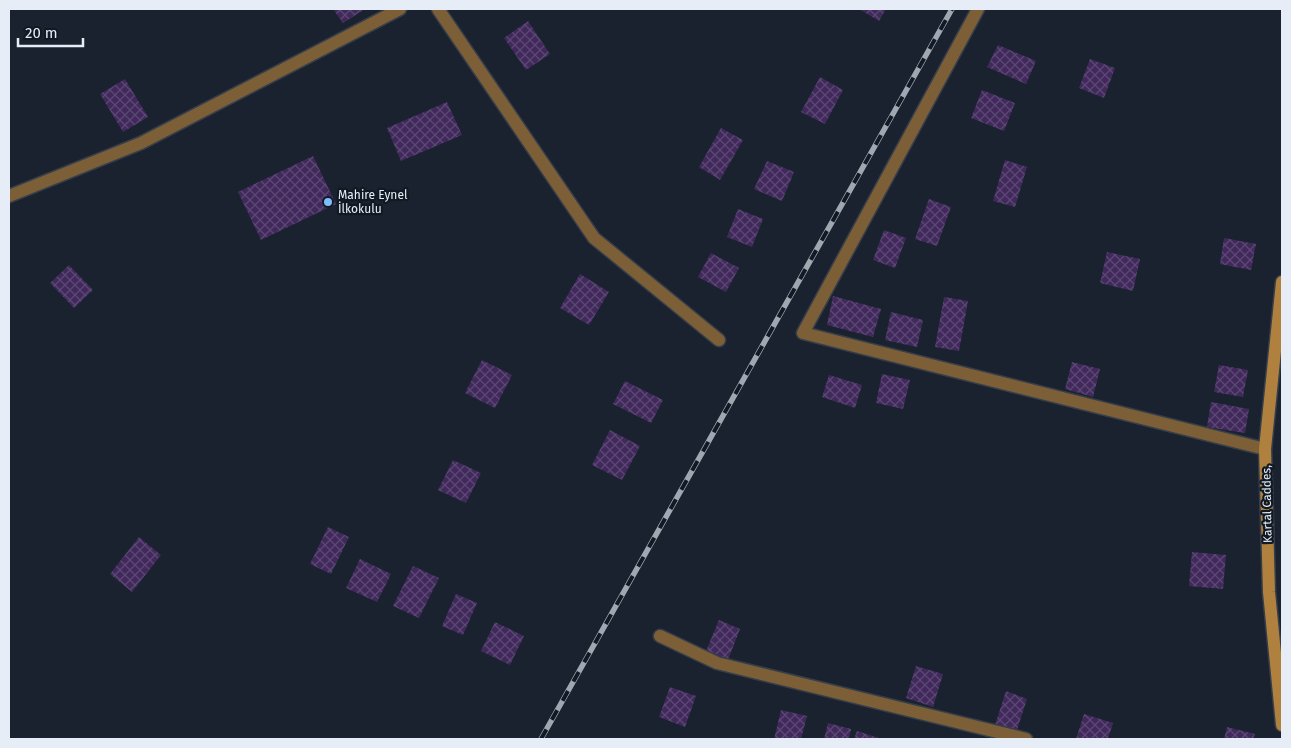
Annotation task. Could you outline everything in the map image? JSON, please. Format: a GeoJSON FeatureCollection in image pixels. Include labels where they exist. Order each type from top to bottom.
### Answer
{"type":"FeatureCollection","features":[{"type":"Feature","properties":{"kind":"main road","name":"Kartal Caddes,"},"geometry":{"type":"LineString","coordinates":[[1282,282],[1265,449],[1269,592],[1282,726]]}},
{"type":"Feature","properties":{"kind":"street"},"geometry":{"type":"LineString","coordinates":[[9,196],[141,143],[400,9]]}},
{"type":"Feature","properties":{"kind":"street"},"geometry":{"type":"LineString","coordinates":[[438,9],[594,238],[719,340]]}},
{"type":"Feature","properties":{"kind":"street"},"geometry":{"type":"LineString","coordinates":[[978,9],[803,333],[1265,449]]}},
{"type":"Feature","properties":{"kind":"street"},"geometry":{"type":"LineString","coordinates":[[660,636],[717,663],[1026,739]]}},
{"type":"Feature","properties":{"kind":"building"},"geometry":{"type":"Polygon","coordinates":[[[333,9],[365,9],[343,23],[333,9]]]}},
{"type":"Feature","properties":{"kind":"building"},"geometry":{"type":"Polygon","coordinates":[[[859,9],[886,9],[879,21],[859,9]]]}},
{"type":"Feature","properties":{"kind":"building"},"geometry":{"type":"Polygon","coordinates":[[[528,21],[550,54],[526,70],[504,38],[528,21]]]}},
{"type":"Feature","properties":{"kind":"building"},"geometry":{"type":"Polygon","coordinates":[[[998,45],[1036,61],[1026,84],[987,67],[998,45]]]}},
{"type":"Feature","properties":{"kind":"building"},"geometry":{"type":"Polygon","coordinates":[[[1090,59],[1115,68],[1104,98],[1079,88],[1090,59]]]}},
{"type":"Feature","properties":{"kind":"building"},"geometry":{"type":"Polygon","coordinates":[[[820,77],[843,90],[825,124],[801,112],[820,77]]]}},
{"type":"Feature","properties":{"kind":"building"},"geometry":{"type":"Polygon","coordinates":[[[125,79],[148,117],[123,132],[100,94],[125,79]]]}},
{"type":"Feature","properties":{"kind":"building"},"geometry":{"type":"Polygon","coordinates":[[[982,90],[1015,103],[1004,131],[971,118],[982,90]]]}},
{"type":"Feature","properties":{"kind":"building"},"geometry":{"type":"Polygon","coordinates":[[[447,102],[462,135],[401,161],[387,128],[447,102]]]}},
{"type":"Feature","properties":{"kind":"building"},"geometry":{"type":"Polygon","coordinates":[[[721,128],[743,140],[720,180],[699,167],[721,128]]]}},
{"type":"Feature","properties":{"kind":"building"},"geometry":{"type":"Polygon","coordinates":[[[313,156],[336,204],[261,240],[238,192],[313,156]]]}},
{"type":"Feature","properties":{"kind":"building"},"geometry":{"type":"Polygon","coordinates":[[[1005,160],[1027,167],[1015,207],[993,201],[1005,160]]]}},
{"type":"Feature","properties":{"kind":"building"},"geometry":{"type":"Polygon","coordinates":[[[767,161],[794,172],[782,201],[754,189],[767,161]]]}},
{"type":"Feature","properties":{"kind":"building"},"geometry":{"type":"Polygon","coordinates":[[[929,199],[951,207],[937,246],[915,239],[929,199]]]}},
{"type":"Feature","properties":{"kind":"building"},"geometry":{"type":"Polygon","coordinates":[[[738,209],[763,219],[752,247],[727,237],[738,209]]]}},
{"type":"Feature","properties":{"kind":"building"},"geometry":{"type":"Polygon","coordinates":[[[884,230],[906,238],[895,268],[873,260],[884,230]]]}},
{"type":"Feature","properties":{"kind":"building"},"geometry":{"type":"Polygon","coordinates":[[[1224,238],[1256,244],[1251,270],[1220,264],[1224,238]]]}},
{"type":"Feature","properties":{"kind":"building"},"geometry":{"type":"Polygon","coordinates":[[[1107,252],[1140,259],[1133,291],[1100,283],[1107,252]]]}},
{"type":"Feature","properties":{"kind":"building"},"geometry":{"type":"Polygon","coordinates":[[[711,253],[739,268],[726,292],[698,277],[711,253]]]}},
{"type":"Feature","properties":{"kind":"building"},"geometry":{"type":"Polygon","coordinates":[[[69,265],[93,290],[74,308],[50,283],[69,265]]]}},
{"type":"Feature","properties":{"kind":"building"},"geometry":{"type":"Polygon","coordinates":[[[580,274],[609,292],[589,325],[560,308],[580,274]]]}},
{"type":"Feature","properties":{"kind":"building"},"geometry":{"type":"Polygon","coordinates":[[[833,296],[881,309],[873,337],[827,325],[833,296]]]}},
{"type":"Feature","properties":{"kind":"building"},"geometry":{"type":"Polygon","coordinates":[[[944,297],[968,301],[959,351],[935,347],[944,297]]]}},
{"type":"Feature","properties":{"kind":"building"},"geometry":{"type":"Polygon","coordinates":[[[891,312],[923,320],[917,347],[885,340],[891,312]]]}},
{"type":"Feature","properties":{"kind":"building"},"geometry":{"type":"Polygon","coordinates":[[[482,360],[512,375],[495,408],[465,393],[482,360]]]}},
{"type":"Feature","properties":{"kind":"building"},"geometry":{"type":"Polygon","coordinates":[[[1072,362],[1100,369],[1093,397],[1065,389],[1072,362]]]}},
{"type":"Feature","properties":{"kind":"building"},"geometry":{"type":"Polygon","coordinates":[[[1219,365],[1248,370],[1243,397],[1214,392],[1219,365]]]}},
{"type":"Feature","properties":{"kind":"building"},"geometry":{"type":"Polygon","coordinates":[[[882,374],[910,380],[903,409],[876,403],[882,374]]]}},
{"type":"Feature","properties":{"kind":"building"},"geometry":{"type":"Polygon","coordinates":[[[829,375],[862,385],[855,408],[822,397],[829,375]]]}},
{"type":"Feature","properties":{"kind":"building"},"geometry":{"type":"Polygon","coordinates":[[[625,381],[663,400],[651,423],[613,404],[625,381]]]}},
{"type":"Feature","properties":{"kind":"building"},"geometry":{"type":"Polygon","coordinates":[[[1211,402],[1249,409],[1245,433],[1207,427],[1211,402]]]}},
{"type":"Feature","properties":{"kind":"building"},"geometry":{"type":"Polygon","coordinates":[[[610,430],[640,446],[622,480],[592,465],[610,430]]]}},
{"type":"Feature","properties":{"kind":"building"},"geometry":{"type":"Polygon","coordinates":[[[453,460],[481,473],[466,503],[438,490],[453,460]]]}},
{"type":"Feature","properties":{"kind":"building"},"geometry":{"type":"Polygon","coordinates":[[[328,527],[349,537],[331,574],[310,564],[328,527]]]}},
{"type":"Feature","properties":{"kind":"building"},"geometry":{"type":"Polygon","coordinates":[[[139,537],[161,555],[132,592],[110,574],[139,537]]]}},
{"type":"Feature","properties":{"kind":"building"},"geometry":{"type":"Polygon","coordinates":[[[1192,552],[1226,555],[1223,589],[1189,586],[1192,552]]]}},
{"type":"Feature","properties":{"kind":"building"},"geometry":{"type":"Polygon","coordinates":[[[360,559],[391,574],[377,602],[346,588],[360,559]]]}},
{"type":"Feature","properties":{"kind":"building"},"geometry":{"type":"Polygon","coordinates":[[[413,566],[439,578],[419,618],[393,606],[413,566]]]}},
{"type":"Feature","properties":{"kind":"building"},"geometry":{"type":"Polygon","coordinates":[[[456,594],[477,603],[463,635],[442,626],[456,594]]]}},
{"type":"Feature","properties":{"kind":"building"},"geometry":{"type":"Polygon","coordinates":[[[719,620],[740,629],[728,660],[706,651],[719,620]]]}},
{"type":"Feature","properties":{"kind":"building"},"geometry":{"type":"Polygon","coordinates":[[[495,622],[524,636],[510,665],[481,651],[495,622]]]}},
{"type":"Feature","properties":{"kind":"building"},"geometry":{"type":"Polygon","coordinates":[[[916,666],[943,674],[933,707],[906,698],[916,666]]]}},
{"type":"Feature","properties":{"kind":"building"},"geometry":{"type":"Polygon","coordinates":[[[670,687],[696,696],[685,727],[659,717],[670,687]]]}},
{"type":"Feature","properties":{"kind":"building"},"geometry":{"type":"Polygon","coordinates":[[[1006,691],[1027,699],[1015,736],[994,728],[1006,691]]]}},
{"type":"Feature","properties":{"kind":"building"},"geometry":{"type":"Polygon","coordinates":[[[781,710],[807,716],[801,739],[774,739],[781,710]]]}},
{"type":"Feature","properties":{"kind":"building"},"geometry":{"type":"Polygon","coordinates":[[[1084,714],[1113,723],[1108,739],[1076,739],[1084,714]]]}},
{"type":"Feature","properties":{"kind":"building"},"geometry":{"type":"Polygon","coordinates":[[[828,723],[851,729],[849,739],[824,739],[828,723]]]}},
{"type":"Feature","properties":{"kind":"building"},"geometry":{"type":"Polygon","coordinates":[[[1227,727],[1255,734],[1253,739],[1224,739],[1227,727]]]}},
{"type":"Feature","properties":{"kind":"building"},"geometry":{"type":"Polygon","coordinates":[[[857,731],[882,739],[854,739],[857,731]]]}},
{"type":"Feature","properties":{"kind":"railway"},"geometry":{"type":"LineString","coordinates":[[541,739],[952,9]]}},
{"type":"Feature","properties":{"kind":"place","name":"Mahire Eynel İlkokulu"},"geometry":{"type":"Point","coordinates":[328,202]}}]}
